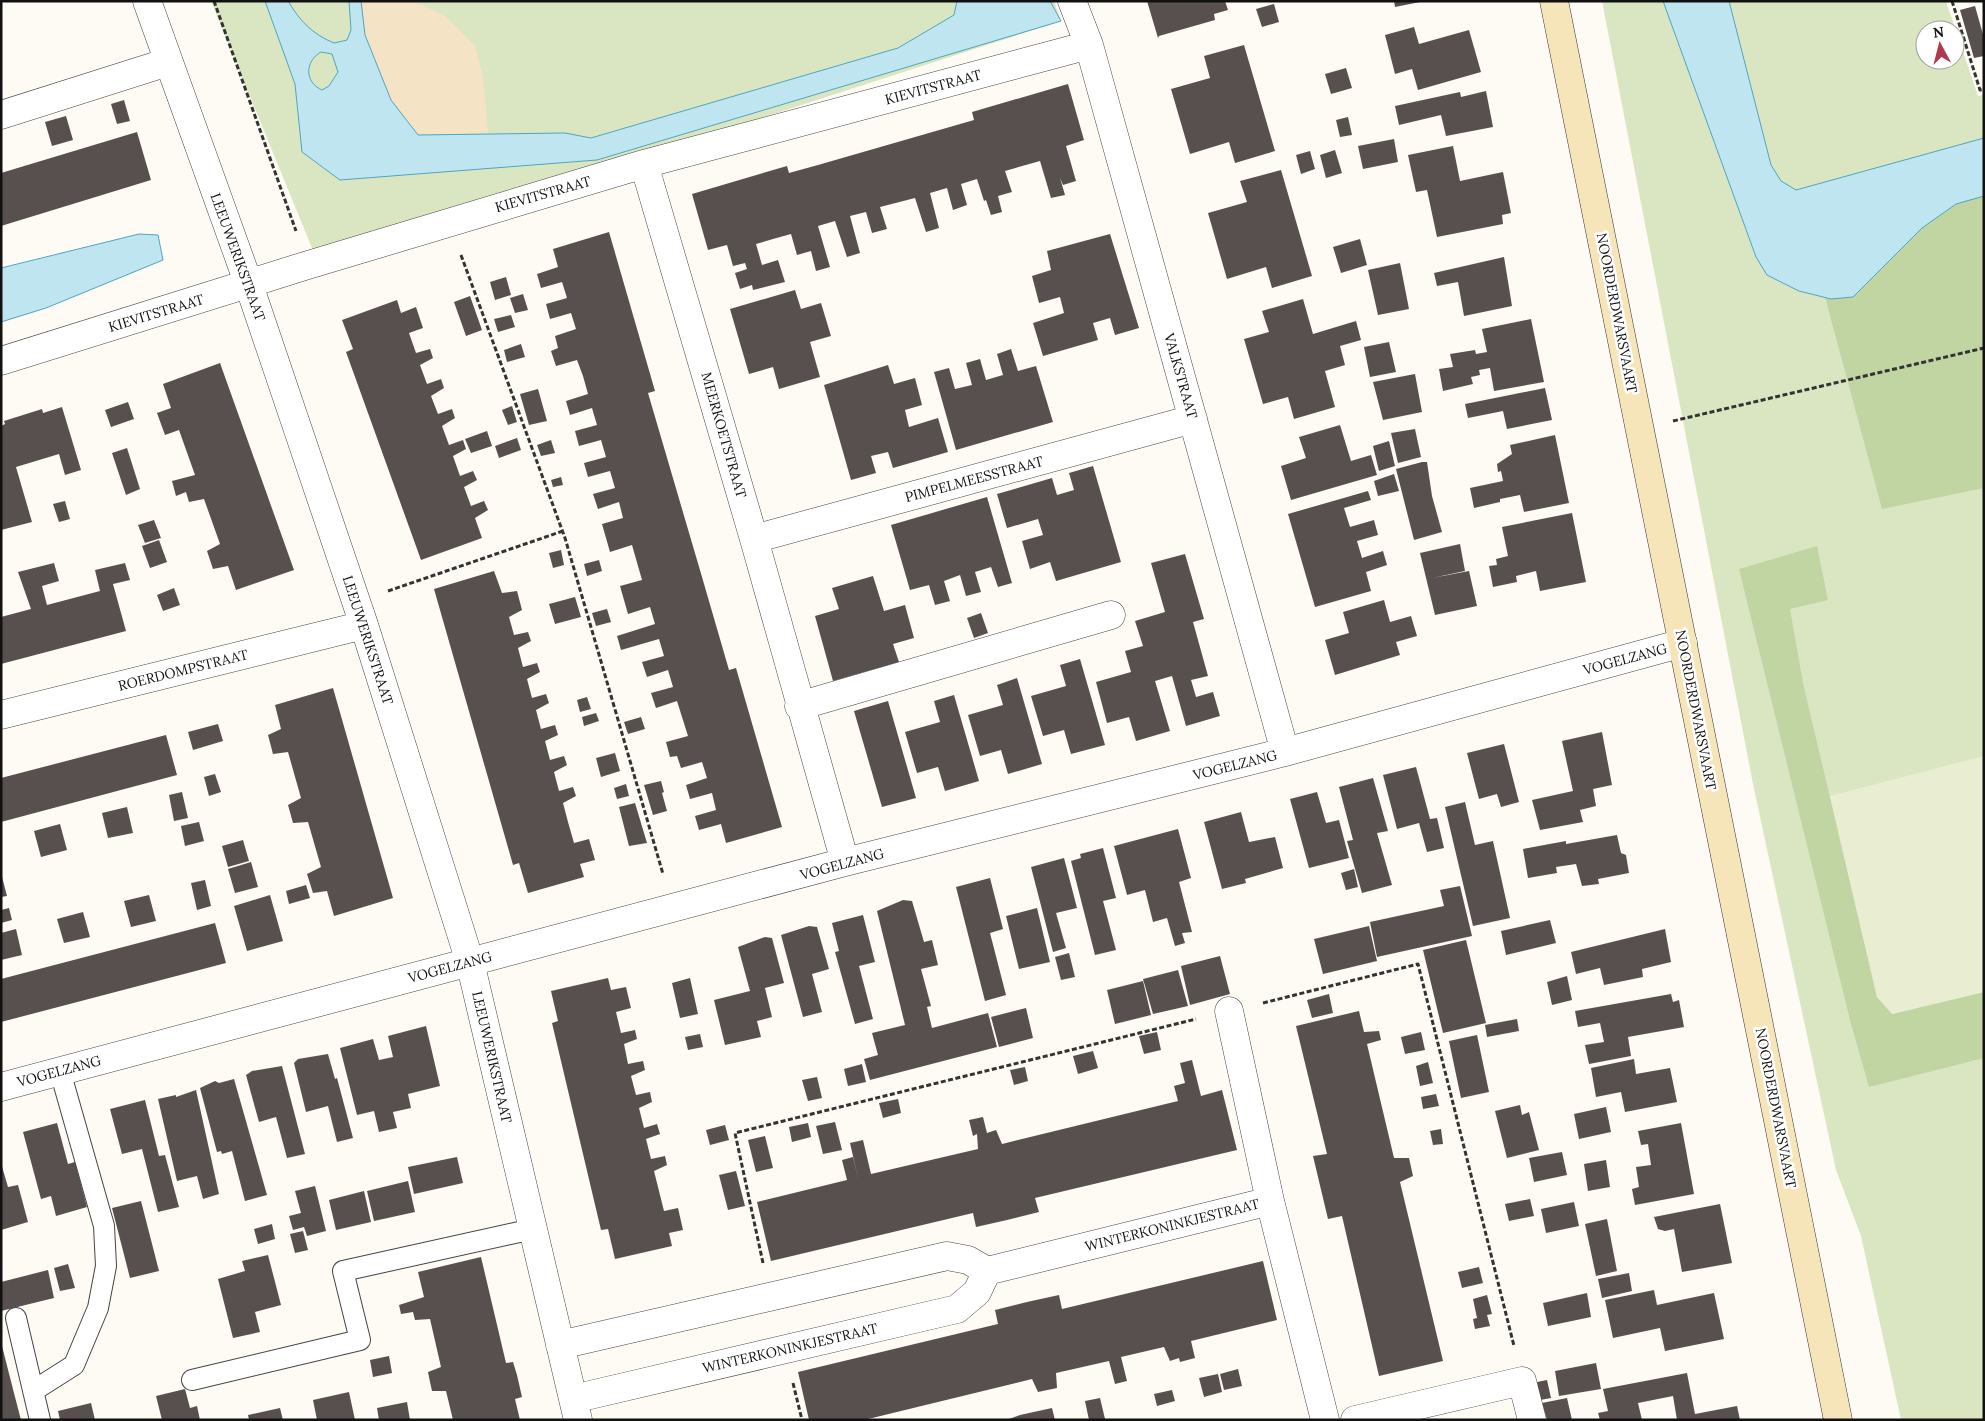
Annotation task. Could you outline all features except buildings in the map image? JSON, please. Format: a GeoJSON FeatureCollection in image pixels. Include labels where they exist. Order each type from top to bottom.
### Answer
{"type":"FeatureCollection","features":[{"type":"Feature","properties":{"kind":"main road","name":"NOORDERDWARSVAART"},"geometry":{"type":"LineString","coordinates":[[1554,1],[1838,1420]]}},
{"type":"Feature","properties":{"kind":"street","name":"LEEUWERIKSTRAAT"},"geometry":{"type":"LineString","coordinates":[[147,1],[249,285],[360,614],[470,962],[576,1409]]}},
{"type":"Feature","properties":{"kind":"street","name":"VALKSTRAAT"},"geometry":{"type":"LineString","coordinates":[[1072,1],[1090,45],[1285,752]]}},
{"type":"Feature","properties":{"kind":"street","name":"KIEVITSTRAAT"},"geometry":{"type":"LineString","coordinates":[[1,361],[448,222],[644,164],[1090,45]]}},
{"type":"Feature","properties":{"kind":"street"},"geometry":{"type":"LineString","coordinates":[[1,115],[168,62]]}},
{"type":"Feature","properties":{"kind":"street","name":"MEERKOETSTRAAT"},"geometry":{"type":"LineString","coordinates":[[644,164],[754,539],[844,862]]}},
{"type":"Feature","properties":{"kind":"street","name":"PIMPELMEESSTRAAT"},"geometry":{"type":"LineString","coordinates":[[754,539],[1194,419]]}},
{"type":"Feature","properties":{"kind":"street","name":"ROERDOMPSTRAAT"},"geometry":{"type":"LineString","coordinates":[[1,715],[360,614]]}},
{"type":"Feature","properties":{"kind":"street"},"geometry":{"type":"LineString","coordinates":[[799,706],[1111,615]]}},
{"type":"Feature","properties":{"kind":"street","name":"VOGELZANG"},"geometry":{"type":"LineString","coordinates":[[1,1087],[844,862],[1285,752],[1683,643]]}},
{"type":"Feature","properties":{"kind":"street","name":"WINTERKONINKJESTRAAT"},"geometry":{"type":"LineString","coordinates":[[1229,1011],[1270,1201],[1325,1420]]}},
{"type":"Feature","properties":{"kind":"street","name":"WINTERKONINKJESTRAAT"},"geometry":{"type":"LineString","coordinates":[[576,1409],[785,1349],[957,1309],[977,1292],[988,1271],[1270,1201]]}},
{"type":"Feature","properties":{"kind":"street"},"geometry":{"type":"LineString","coordinates":[[560,1345],[947,1256],[968,1260],[988,1271]]}},
{"type":"Feature","properties":{"kind":"street"},"geometry":{"type":"LineString","coordinates":[[1355,1420],[1522,1381],[1532,1420]]}},
{"type":"Feature","properties":{"kind":"lane"},"geometry":{"type":"LineString","coordinates":[[33,1391],[74,1364],[98,1308],[106,1266],[104,1226],[60,1070]]}},
{"type":"Feature","properties":{"kind":"lane"},"geometry":{"type":"LineString","coordinates":[[192,1380],[360,1340],[343,1271],[533,1229]]}},
{"type":"Feature","properties":{"kind":"lane"},"geometry":{"type":"LineString","coordinates":[[16,1318],[40,1420]]}},
{"type":"Feature","properties":{"kind":"path"},"geometry":{"type":"LineString","coordinates":[[214,1],[308,265]]}},
{"type":"Feature","properties":{"kind":"path"},"geometry":{"type":"LineString","coordinates":[[1952,1],[1980,90],[1984,90]]}},
{"type":"Feature","properties":{"kind":"path"},"geometry":{"type":"LineString","coordinates":[[448,222],[563,531],[673,909]]}},
{"type":"Feature","properties":{"kind":"path"},"geometry":{"type":"LineString","coordinates":[[1640,429],[1984,348]]}},
{"type":"Feature","properties":{"kind":"path"},"geometry":{"type":"LineString","coordinates":[[360,614],[563,531]]}},
{"type":"Feature","properties":{"kind":"path"},"geometry":{"type":"LineString","coordinates":[[770,1296],[735,1132],[1418,964],[1522,1381]]}},
{"type":"Feature","properties":{"kind":"path"},"geometry":{"type":"LineString","coordinates":[[785,1349],[802,1420]]}},
{"type":"Feature","properties":{"kind":"green space"},"geometry":{"type":"Polygon","coordinates":[[[211,1],[1054,1],[1061,21],[607,168],[314,253],[211,1]]]}},
{"type":"Feature","properties":{"kind":"green space"},"geometry":{"type":"Polygon","coordinates":[[[1602,1],[1946,1],[1952,20],[1915,20],[1915,70],[1965,70],[1965,57],[1978,96],[1984,95],[1984,1420],[1901,1420],[1861,1236],[1836,1170],[1753,784],[1602,1]]]}},
{"type":"Feature","properties":{"kind":"green space"},"geometry":{"type":"Polygon","coordinates":[[[1984,196],[1984,488],[1882,509],[1825,297],[1831,299],[1889,259],[1922,228],[1956,204],[1984,196]]]}},
{"type":"Feature","properties":{"kind":"green space"},"geometry":{"type":"Polygon","coordinates":[[[1817,546],[1828,600],[1790,609],[1803,683],[1877,997],[1892,1014],[1984,992],[1984,1058],[1869,1087],[1851,1024],[1739,569],[1817,546]]]}},
{"type":"Feature","properties":{"kind":"green space"},"geometry":{"type":"Polygon","coordinates":[[[1984,756],[1984,992],[1892,1014],[1877,997],[1830,796],[1984,756]]]}},
{"type":"Feature","properties":{"kind":"sand"},"geometry":{"type":"Polygon","coordinates":[[[361,1],[414,1],[445,16],[475,46],[483,77],[488,133],[418,135],[391,100],[365,35],[361,1]]]}},
{"type":"Feature","properties":{"kind":"water"},"geometry":{"type":"Polygon","coordinates":[[[265,1],[288,1],[307,26],[334,43],[347,40],[351,30],[349,1],[361,1],[365,35],[391,100],[418,135],[565,133],[591,138],[898,48],[954,15],[957,1],[1050,1],[1061,21],[597,160],[340,180],[302,152],[295,84],[265,1]],[[321,52],[312,61],[310,66],[309,71],[312,82],[322,90],[329,86],[338,72],[332,54],[321,52]]]}},
{"type":"Feature","properties":{"kind":"water"},"geometry":{"type":"Polygon","coordinates":[[[1663,1],[1729,1],[1771,165],[1781,181],[1796,190],[1984,138],[1984,196],[1956,204],[1922,228],[1853,297],[1831,299],[1799,291],[1767,275],[1756,257],[1663,1]]]}},
{"type":"Feature","properties":{"kind":"water"},"geometry":{"type":"Polygon","coordinates":[[[139,234],[158,235],[163,260],[46,308],[1,322],[1,268],[139,234]]]}}]}
